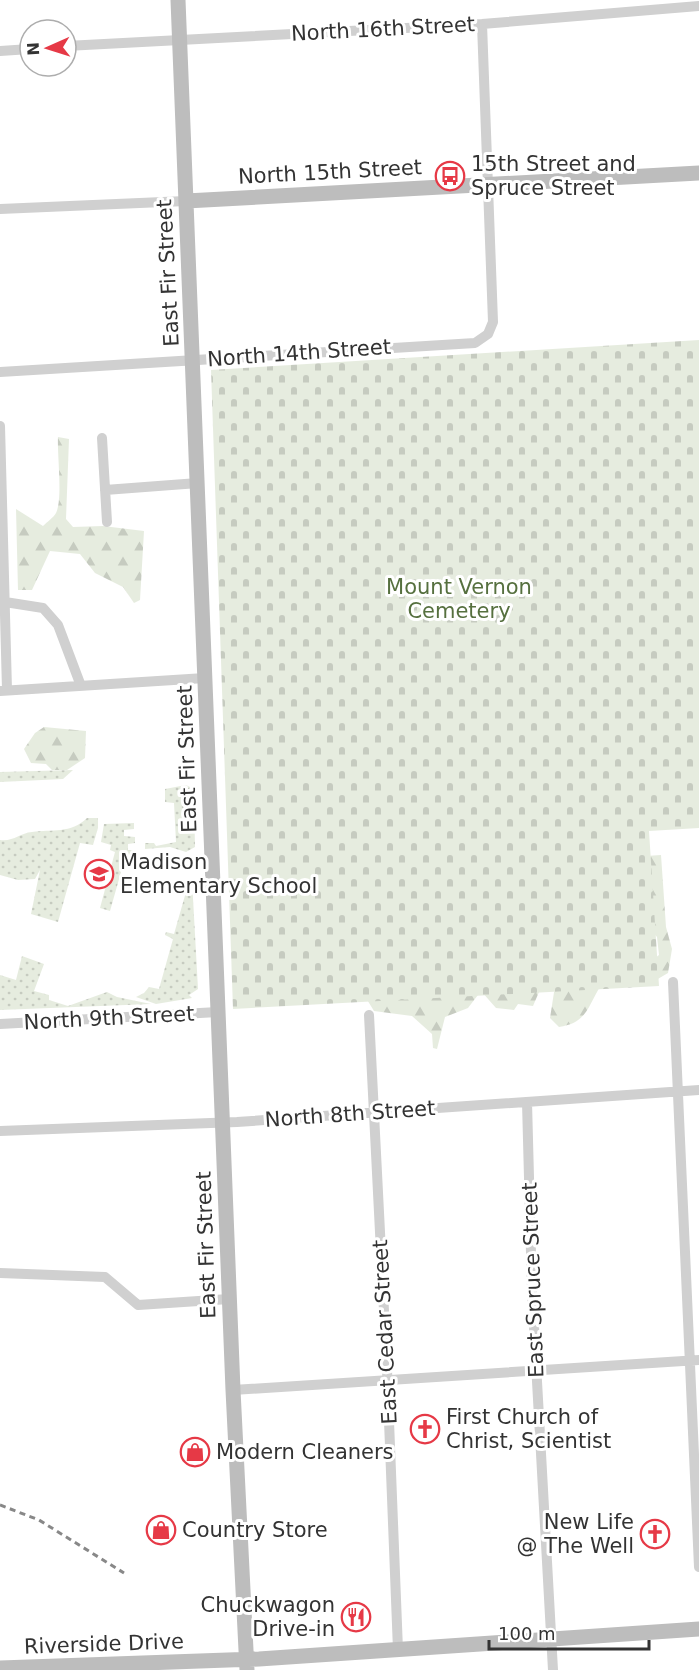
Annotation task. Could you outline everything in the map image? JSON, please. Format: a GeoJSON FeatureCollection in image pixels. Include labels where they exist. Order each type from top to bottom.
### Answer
{"type":"FeatureCollection","features":[{"type":"Feature","properties":{"kind":"street","name":"East Fir Street"},"geometry":{"type":"LineString","coordinates":[[178,0],[229,1299],[246,1665]]}},
{"type":"Feature","properties":{"kind":"street","name":"North 16th Street"},"geometry":{"type":"LineString","coordinates":[[78,45],[482,24],[699,6]]}},
{"type":"Feature","properties":{"kind":"street"},"geometry":{"type":"LineString","coordinates":[[482,24],[489,185]]}},
{"type":"Feature","properties":{"kind":"street"},"geometry":{"type":"LineString","coordinates":[[0,51],[18,50]]}},
{"type":"Feature","properties":{"kind":"street","name":"North 15th Street"},"geometry":{"type":"LineString","coordinates":[[0,209],[699,173]]}},
{"type":"Feature","properties":{"kind":"street","name":"North 14th Street"},"geometry":{"type":"LineString","coordinates":[[0,372],[475,343],[488,334],[493,322],[489,185]]}},
{"type":"Feature","properties":{"kind":"street"},"geometry":{"type":"LineString","coordinates":[[0,426],[5,602],[4,691],[205,678]]}},
{"type":"Feature","properties":{"kind":"street"},"geometry":{"type":"LineString","coordinates":[[102,438],[107,522]]}},
{"type":"Feature","properties":{"kind":"street"},"geometry":{"type":"LineString","coordinates":[[105,489],[198,483]]}},
{"type":"Feature","properties":{"kind":"street"},"geometry":{"type":"LineString","coordinates":[[5,602],[43,608],[58,625],[81,686]]}},
{"type":"Feature","properties":{"kind":"street"},"geometry":{"type":"LineString","coordinates":[[673,982],[677,1092],[694,1361],[699,1567]]}},
{"type":"Feature","properties":{"kind":"street","name":"North 9th Street"},"geometry":{"type":"LineString","coordinates":[[0,1024],[218,1012]]}},
{"type":"Feature","properties":{"kind":"street","name":"East Cedar Street"},"geometry":{"type":"LineString","coordinates":[[369,1015],[388,1380],[398,1650]]}},
{"type":"Feature","properties":{"kind":"street","name":"North 8th Street"},"geometry":{"type":"LineString","coordinates":[[0,1131],[222,1123],[699,1090]]}},
{"type":"Feature","properties":{"kind":"street","name":"East Spruce Street"},"geometry":{"type":"LineString","coordinates":[[527,1102],[536,1370],[553,1670]]}},
{"type":"Feature","properties":{"kind":"street"},"geometry":{"type":"LineString","coordinates":[[0,1274],[105,1277],[138,1305],[229,1299]]}},
{"type":"Feature","properties":{"kind":"street"},"geometry":{"type":"LineString","coordinates":[[233,1390],[694,1361]]}},
{"type":"Feature","properties":{"kind":"street","name":"Riverside Drive"},"geometry":{"type":"LineString","coordinates":[[0,1668],[246,1665],[398,1650],[699,1629]]}},
{"type":"Feature","properties":{"kind":"green space","name":"Mount Vernon Cemetery"},"geometry":{"type":"Polygon","coordinates":[[[699,340],[699,828],[649,831],[659,986],[233,1009],[211,370],[699,340]]]}},
{"type":"Feature","properties":{"kind":"green space"},"geometry":{"type":"Polygon","coordinates":[[[58,437],[69,439],[66,519],[73,527],[103,526],[144,531],[140,600],[134,603],[123,587],[95,573],[80,554],[50,551],[32,590],[18,590],[16,509],[43,526],[56,513],[59,488],[58,437]]]}},
{"type":"Feature","properties":{"kind":"green space"},"geometry":{"type":"Polygon","coordinates":[[[44,727],[86,731],[85,758],[67,770],[52,770],[46,764],[31,763],[24,749],[35,733],[44,727]]]}},
{"type":"Feature","properties":{"kind":"green space"},"geometry":{"type":"Polygon","coordinates":[[[73,770],[63,779],[0,782],[0,772],[73,770]]]}},
{"type":"Feature","properties":{"kind":"green space"},"geometry":{"type":"Polygon","coordinates":[[[186,785],[190,787],[189,790],[194,796],[195,847],[186,852],[170,847],[145,849],[145,843],[154,843],[156,846],[176,842],[174,803],[165,802],[165,789],[186,785]]]}},
{"type":"Feature","properties":{"kind":"green space"},"geometry":{"type":"Polygon","coordinates":[[[87,818],[98,818],[98,828],[93,845],[80,843],[58,922],[31,914],[40,870],[35,879],[18,880],[0,875],[0,840],[9,840],[39,831],[68,829],[87,818]]]}},
{"type":"Feature","properties":{"kind":"green space"},"geometry":{"type":"Polygon","coordinates":[[[134,823],[134,829],[124,830],[124,836],[135,837],[135,843],[128,844],[128,850],[135,850],[135,852],[123,865],[110,911],[100,908],[115,852],[110,850],[111,845],[101,842],[104,824],[134,823]]]}},
{"type":"Feature","properties":{"kind":"green space"},"geometry":{"type":"Polygon","coordinates":[[[661,855],[666,927],[672,949],[668,973],[651,983],[601,985],[586,1012],[576,1022],[559,1027],[550,1018],[555,986],[542,985],[533,1006],[518,1004],[514,1010],[496,1008],[481,991],[468,1008],[445,1017],[437,1049],[433,1048],[432,1034],[412,1016],[374,1011],[366,998],[651,961],[659,955],[657,937],[650,929],[646,856],[661,855]]]}},
{"type":"Feature","properties":{"kind":"green space"},"geometry":{"type":"Polygon","coordinates":[[[192,880],[198,989],[189,995],[192,998],[156,1004],[136,997],[149,987],[159,989],[173,939],[165,935],[166,932],[174,934],[186,892],[177,889],[179,884],[192,880]]]}},
{"type":"Feature","properties":{"kind":"green space"},"geometry":{"type":"Polygon","coordinates":[[[22,956],[44,964],[34,991],[49,995],[49,1000],[68,1006],[107,992],[117,997],[151,1004],[0,1010],[0,975],[16,980],[22,956]]]}},
{"type":"Feature","properties":{"kind":"railway"},"geometry":{"type":"LineString","coordinates":[[0,1505],[39,1520],[124,1573]]}},
{"type":"Feature","properties":{"kind":"place","name":"15th Street and Spruce Street"},"geometry":{"type":"Point","coordinates":[450,176]}},
{"type":"Feature","properties":{"kind":"place","name":"Madison Elementary School"},"geometry":{"type":"Point","coordinates":[99,874]}},
{"type":"Feature","properties":{"kind":"place","name":"First Church of Christ, Scientist"},"geometry":{"type":"Point","coordinates":[425,1429]}},
{"type":"Feature","properties":{"kind":"place","name":"Modern Cleaners"},"geometry":{"type":"Point","coordinates":[195,1452]}},
{"type":"Feature","properties":{"kind":"place","name":"Country Store"},"geometry":{"type":"Point","coordinates":[161,1530]}},
{"type":"Feature","properties":{"kind":"place","name":"New Life @ The Well"},"geometry":{"type":"Point","coordinates":[655,1534]}},
{"type":"Feature","properties":{"kind":"place","name":"Chuckwagon Drive-in"},"geometry":{"type":"Point","coordinates":[356,1617]}}]}
